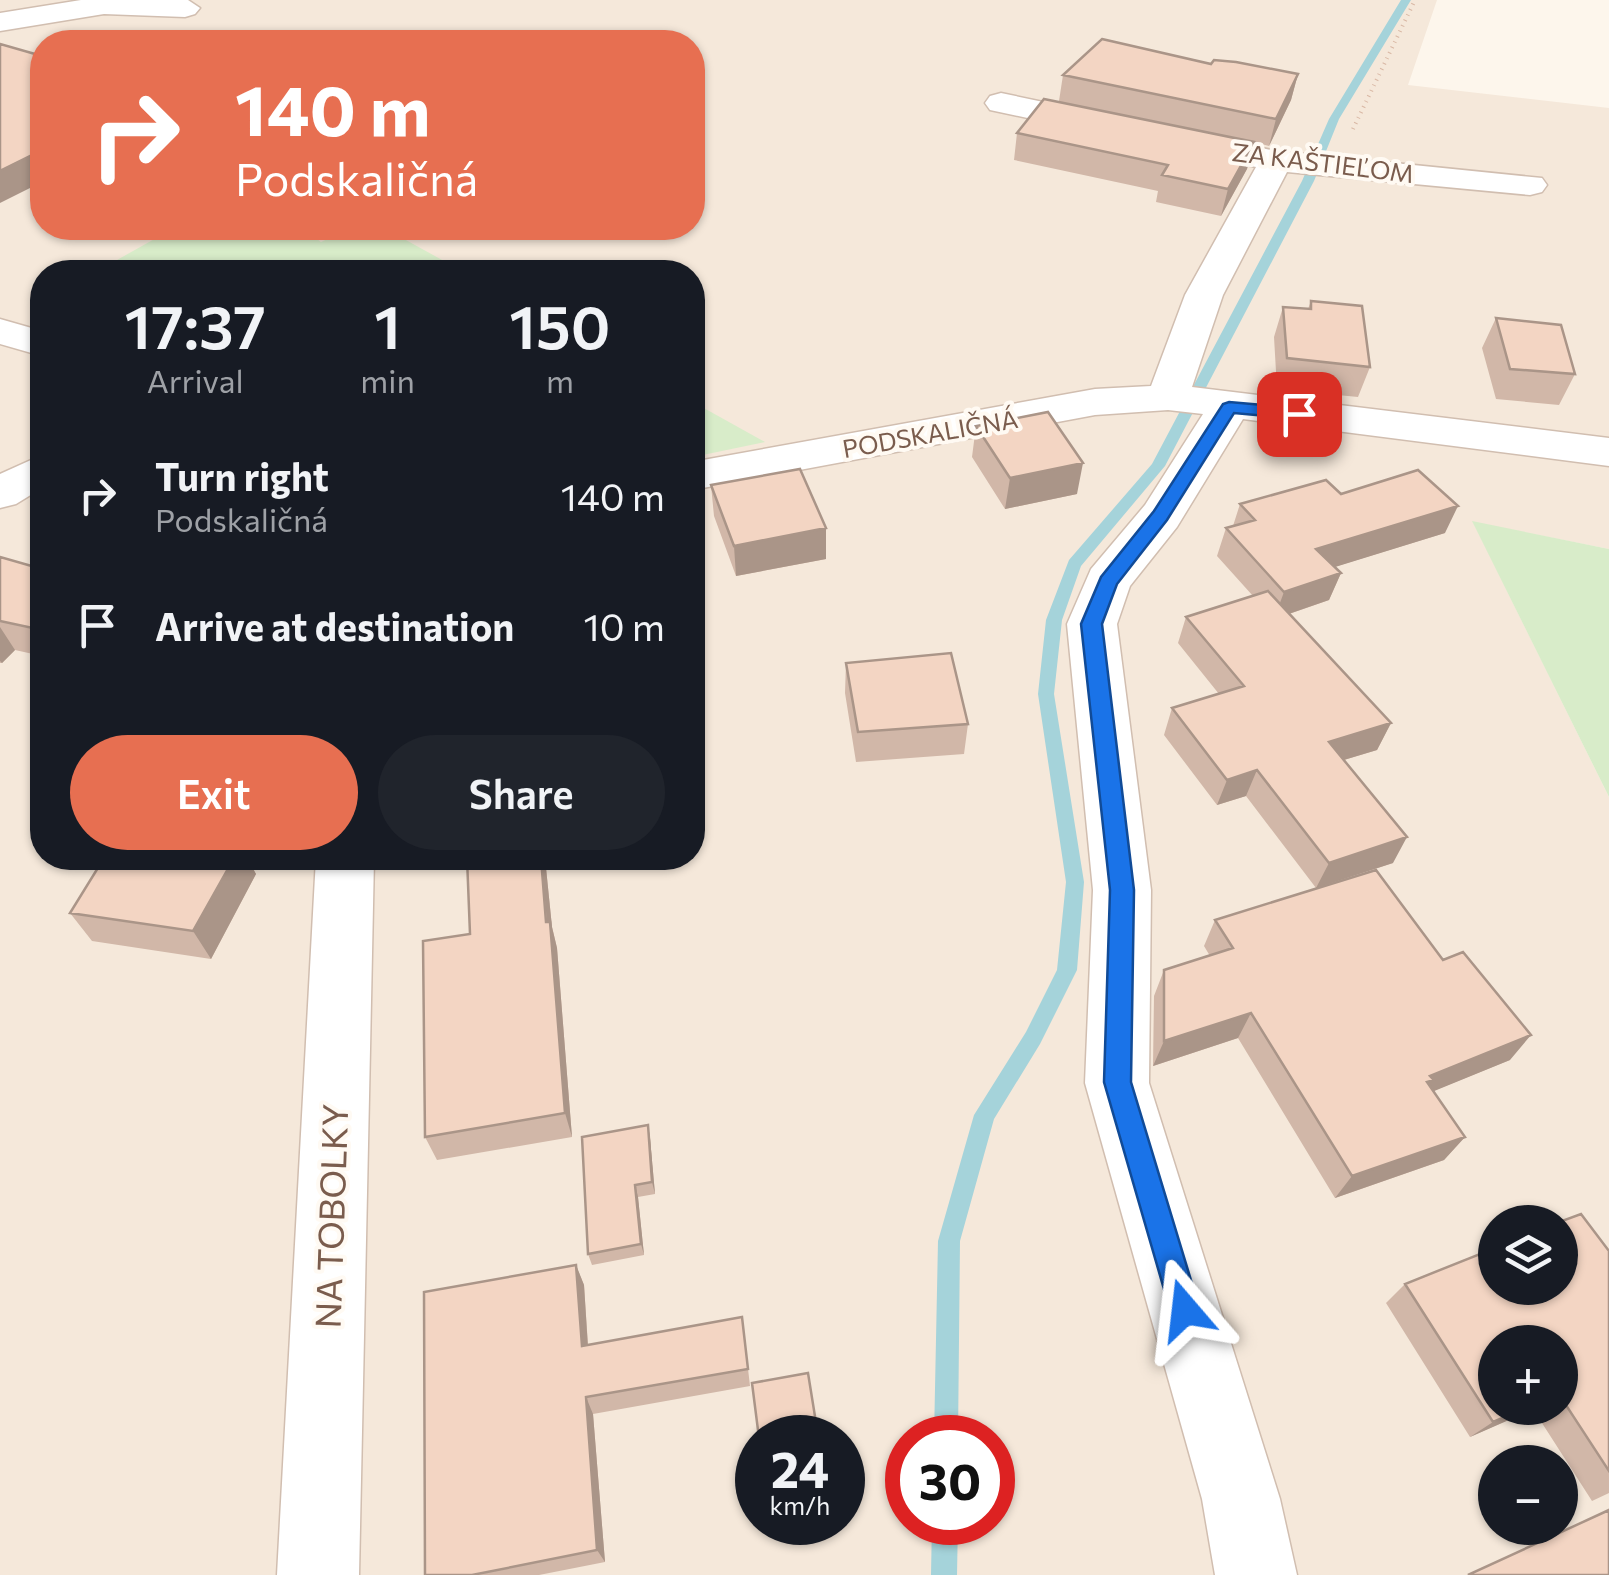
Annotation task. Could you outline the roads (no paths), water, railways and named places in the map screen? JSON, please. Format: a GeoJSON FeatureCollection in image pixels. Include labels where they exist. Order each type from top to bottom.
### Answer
{"type":"FeatureCollection","features":[{"type":"Feature","properties":{"kind":"street"},"geometry":{"type":"LineString","coordinates":[[0,22],[104,5],[185,8]]}},
{"type":"Feature","properties":{"kind":"street","name":"ZA KAŠTIEĽOM"},"geometry":{"type":"LineString","coordinates":[[1001,103],[1311,164],[1530,185]]}},
{"type":"Feature","properties":{"kind":"street"},"geometry":{"type":"LineString","coordinates":[[1256,1575],[1241,1498],[1117,1082],[1122,890],[1092,624],[1108,582],[1161,516],[1196,401],[1204,295],[1311,164]]}},
{"type":"Feature","properties":{"kind":"street"},"geometry":{"type":"LineString","coordinates":[[0,331],[30,340]]}},
{"type":"Feature","properties":{"kind":"street","name":"PODSKALIČNÁ"},"geometry":{"type":"LineString","coordinates":[[705,474],[1095,402],[1196,401],[1609,452]]}},
{"type":"Feature","properties":{"kind":"street"},"geometry":{"type":"LineString","coordinates":[[0,494],[30,476]]}},
{"type":"Feature","properties":{"kind":"street","name":"NA TOBOLKY"},"geometry":{"type":"LineString","coordinates":[[318,1575],[346,870]]}},
{"type":"Feature","properties":{"kind":"waterway"},"geometry":{"type":"LineString","coordinates":[[946,1415],[949,1241],[984,1115],[1033,1038],[1067,970],[1075,882],[1046,694],[1054,620],[1074,564],[1158,466],[1308,181],[1334,119],[1406,0]]}},
{"type":"Feature","properties":{"kind":"waterway"},"geometry":{"type":"LineString","coordinates":[[944,1575],[945,1545]]}}]}
